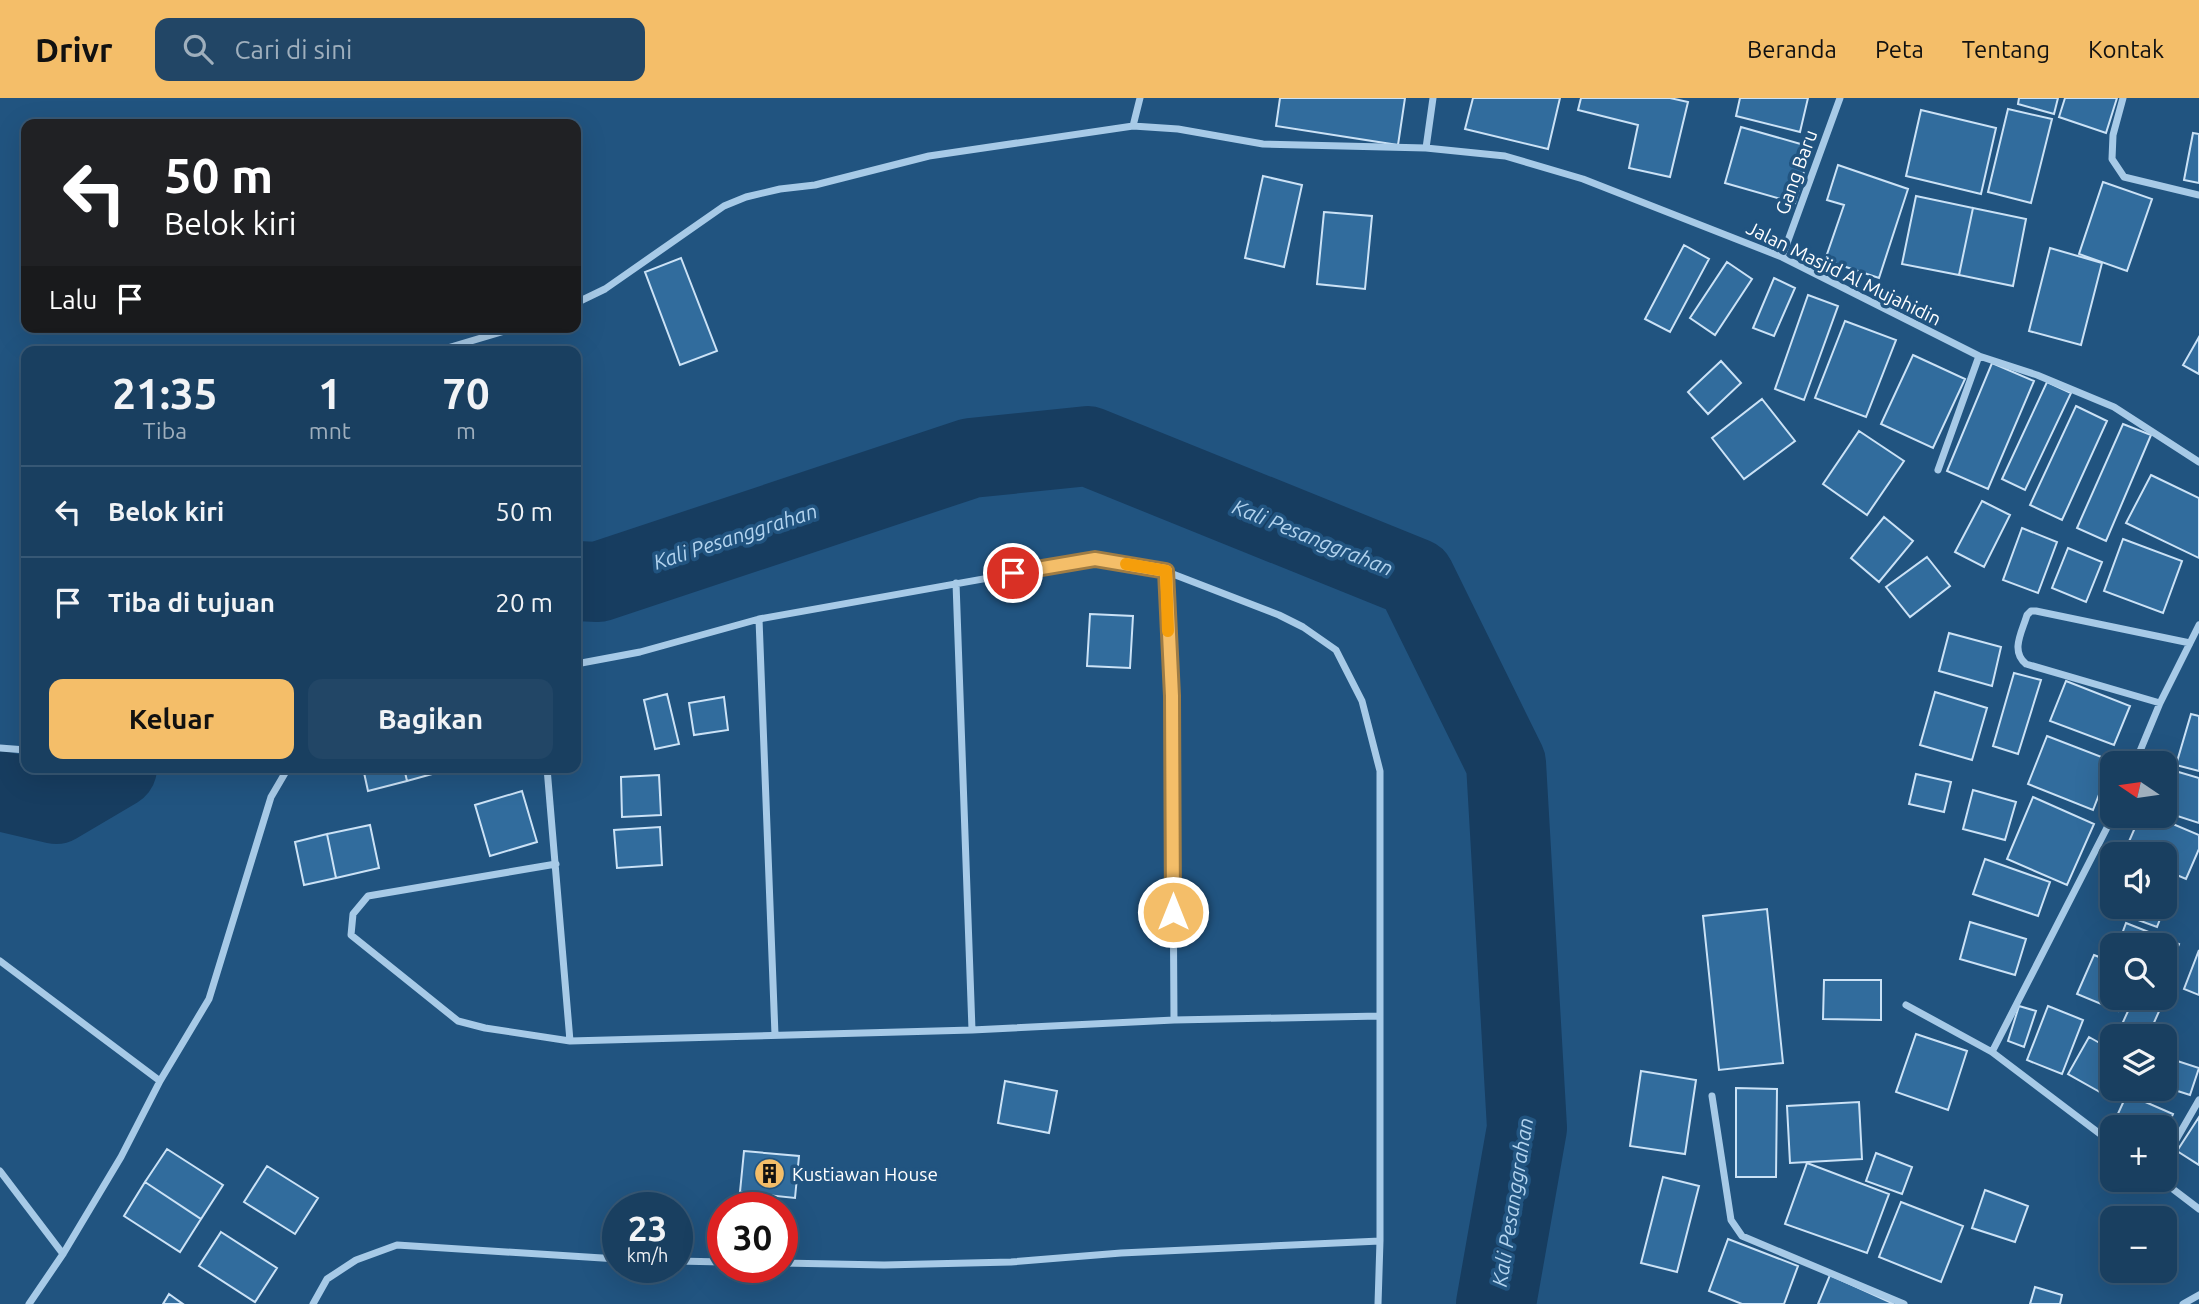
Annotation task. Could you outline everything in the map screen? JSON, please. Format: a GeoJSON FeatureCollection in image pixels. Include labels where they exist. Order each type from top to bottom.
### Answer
{"type":"FeatureCollection","features":[{"type":"Feature","properties":{"kind":"street"},"geometry":{"type":"LineString","coordinates":[[1133,126],[1140,98]]}},
{"type":"Feature","properties":{"kind":"street"},"geometry":{"type":"LineString","coordinates":[[1426,148],[1433,98]]}},
{"type":"Feature","properties":{"kind":"street","name":"Gang Baru"},"geometry":{"type":"LineString","coordinates":[[1782,257],[1840,98]]}},
{"type":"Feature","properties":{"kind":"street"},"geometry":{"type":"LineString","coordinates":[[2123,98],[2113,135],[2112,159],[2124,177],[2199,195]]}},
{"type":"Feature","properties":{"kind":"street","name":"Jalan Masjid Al Mujahidin"},"geometry":{"type":"LineString","coordinates":[[581,301],[605,289],[724,206],[746,197],[815,185],[929,156],[1133,126],[1178,129],[1263,144],[1426,148],[1505,156],[1552,169],[1782,257],[1979,356],[2115,407],[2199,462]]}},
{"type":"Feature","properties":{"kind":"street"},"geometry":{"type":"LineString","coordinates":[[454,346],[498,333]]}},
{"type":"Feature","properties":{"kind":"street"},"geometry":{"type":"LineString","coordinates":[[1938,470],[1979,356]]}},
{"type":"Feature","properties":{"kind":"street"},"geometry":{"type":"LineString","coordinates":[[581,663],[640,652],[759,619],[1095,559],[1166,571],[1303,626],[1336,650],[1362,701],[1380,771],[1378,1304]]}},
{"type":"Feature","properties":{"kind":"street"},"geometry":{"type":"LineString","coordinates":[[1166,571],[1172,696],[1174,1020]]}},
{"type":"Feature","properties":{"kind":"street"},"geometry":{"type":"LineString","coordinates":[[957,583],[972,1030]]}},
{"type":"Feature","properties":{"kind":"street"},"geometry":{"type":"LineString","coordinates":[[2160,703],[2025,664],[2019,659],[2017,650],[2027,615],[2036,611],[2190,643]]}},
{"type":"Feature","properties":{"kind":"street"},"geometry":{"type":"LineString","coordinates":[[759,619],[775,1035]]}},
{"type":"Feature","properties":{"kind":"street"},"geometry":{"type":"LineString","coordinates":[[2140,751],[2160,703],[2199,625]]}},
{"type":"Feature","properties":{"kind":"street"},"geometry":{"type":"LineString","coordinates":[[0,748],[21,750]]}},
{"type":"Feature","properties":{"kind":"street"},"geometry":{"type":"LineString","coordinates":[[29,1304],[63,1254],[121,1157],[160,1082],[209,999],[271,797],[285,773]]}},
{"type":"Feature","properties":{"kind":"street"},"geometry":{"type":"LineString","coordinates":[[547,773],[570,1041]]}},
{"type":"Feature","properties":{"kind":"street"},"geometry":{"type":"LineString","coordinates":[[1992,1052],[2107,828]]}},
{"type":"Feature","properties":{"kind":"street"},"geometry":{"type":"LineString","coordinates":[[556,864],[368,896],[353,914],[351,935],[458,1021],[485,1028],[570,1041],[972,1030],[1174,1020],[1380,1016]]}},
{"type":"Feature","properties":{"kind":"street"},"geometry":{"type":"LineString","coordinates":[[0,961],[160,1082]]}},
{"type":"Feature","properties":{"kind":"street"},"geometry":{"type":"LineString","coordinates":[[1906,1005],[1992,1052],[2100,1134]]}},
{"type":"Feature","properties":{"kind":"street"},"geometry":{"type":"LineString","coordinates":[[1712,1096],[1731,1220],[1742,1236],[1904,1304]]}},
{"type":"Feature","properties":{"kind":"street"},"geometry":{"type":"LineString","coordinates":[[2177,1138],[2199,1100]]}},
{"type":"Feature","properties":{"kind":"street"},"geometry":{"type":"LineString","coordinates":[[0,1171],[63,1254]]}},
{"type":"Feature","properties":{"kind":"street"},"geometry":{"type":"LineString","coordinates":[[2177,1192],[2199,1209]]}},
{"type":"Feature","properties":{"kind":"street"},"geometry":{"type":"LineString","coordinates":[[798,1263],[884,1265],[1011,1262],[1121,1253],[1380,1241]]}},
{"type":"Feature","properties":{"kind":"street"},"geometry":{"type":"LineString","coordinates":[[313,1304],[327,1279],[356,1260],[397,1245],[602,1258]]}},
{"type":"Feature","properties":{"kind":"street"},"geometry":{"type":"LineString","coordinates":[[2183,1304],[2199,1295]]}},
{"type":"Feature","properties":{"kind":"building"},"geometry":{"type":"Polygon","coordinates":[[[1280,98],[1405,98],[1398,145],[1276,126],[1280,98]]]}},
{"type":"Feature","properties":{"kind":"building"},"geometry":{"type":"Polygon","coordinates":[[[1473,98],[1560,98],[1548,149],[1465,129],[1473,98]]]}},
{"type":"Feature","properties":{"kind":"building"},"geometry":{"type":"Polygon","coordinates":[[[1581,98],[1670,98],[1688,102],[1670,177],[1629,168],[1638,125],[1578,110],[1581,98]]]}},
{"type":"Feature","properties":{"kind":"building"},"geometry":{"type":"Polygon","coordinates":[[[1740,98],[1808,98],[1800,132],[1736,116],[1740,98]]]}},
{"type":"Feature","properties":{"kind":"building"},"geometry":{"type":"Polygon","coordinates":[[[2019,98],[2058,98],[2054,114],[2018,104],[2019,98]]]}},
{"type":"Feature","properties":{"kind":"building"},"geometry":{"type":"Polygon","coordinates":[[[2065,98],[2117,98],[2106,133],[2059,117],[2065,98]]]}},
{"type":"Feature","properties":{"kind":"building"},"geometry":{"type":"Polygon","coordinates":[[[2008,109],[2052,119],[2031,203],[1988,192],[2008,109]]]}},
{"type":"Feature","properties":{"kind":"building"},"geometry":{"type":"Polygon","coordinates":[[[1921,110],[1996,128],[1981,194],[1906,176],[1921,110]]]}},
{"type":"Feature","properties":{"kind":"building"},"geometry":{"type":"Polygon","coordinates":[[[1741,127],[1811,147],[1795,203],[1725,183],[1741,127]]]}},
{"type":"Feature","properties":{"kind":"building"},"geometry":{"type":"Polygon","coordinates":[[[2193,133],[2199,134],[2199,183],[2184,180],[2193,133]]]}},
{"type":"Feature","properties":{"kind":"building"},"geometry":{"type":"Polygon","coordinates":[[[1838,165],[1908,189],[1879,278],[1825,260],[1844,205],[1827,200],[1838,165]]]}},
{"type":"Feature","properties":{"kind":"building"},"geometry":{"type":"Polygon","coordinates":[[[1263,176],[1302,185],[1284,267],[1245,258],[1263,176]]]}},
{"type":"Feature","properties":{"kind":"building"},"geometry":{"type":"Polygon","coordinates":[[[2103,182],[2152,199],[2127,271],[2079,254],[2103,182]]]}},
{"type":"Feature","properties":{"kind":"building"},"geometry":{"type":"Polygon","coordinates":[[[1916,196],[1973,208],[1959,275],[1902,264],[1916,196]]]}},
{"type":"Feature","properties":{"kind":"building"},"geometry":{"type":"Polygon","coordinates":[[[1973,208],[2026,219],[2013,286],[1959,275],[1973,208]]]}},
{"type":"Feature","properties":{"kind":"building"},"geometry":{"type":"Polygon","coordinates":[[[1324,212],[1372,216],[1365,289],[1317,284],[1324,212]]]}},
{"type":"Feature","properties":{"kind":"building"},"geometry":{"type":"Polygon","coordinates":[[[1684,245],[1709,259],[1670,332],[1645,319],[1684,245]]]}},
{"type":"Feature","properties":{"kind":"building"},"geometry":{"type":"Polygon","coordinates":[[[2050,248],[2102,263],[2081,345],[2029,331],[2050,248]]]}},
{"type":"Feature","properties":{"kind":"building"},"geometry":{"type":"Polygon","coordinates":[[[681,258],[717,351],[680,365],[645,272],[681,258]]]}},
{"type":"Feature","properties":{"kind":"building"},"geometry":{"type":"Polygon","coordinates":[[[1727,262],[1752,279],[1715,335],[1690,318],[1727,262]]]}},
{"type":"Feature","properties":{"kind":"building"},"geometry":{"type":"Polygon","coordinates":[[[1774,278],[1795,288],[1774,336],[1753,328],[1774,278]]]}},
{"type":"Feature","properties":{"kind":"building"},"geometry":{"type":"Polygon","coordinates":[[[1808,295],[1838,306],[1804,400],[1775,389],[1808,295]]]}},
{"type":"Feature","properties":{"kind":"building"},"geometry":{"type":"Polygon","coordinates":[[[1845,321],[1896,340],[1866,417],[1815,398],[1845,321]]]}},
{"type":"Feature","properties":{"kind":"building"},"geometry":{"type":"Polygon","coordinates":[[[2199,337],[2199,374],[2183,365],[2199,337]]]}},
{"type":"Feature","properties":{"kind":"building"},"geometry":{"type":"Polygon","coordinates":[[[1913,355],[1965,379],[1933,448],[1881,424],[1913,355]]]}},
{"type":"Feature","properties":{"kind":"building"},"geometry":{"type":"Polygon","coordinates":[[[1721,361],[1741,383],[1708,414],[1688,392],[1721,361]]]}},
{"type":"Feature","properties":{"kind":"building"},"geometry":{"type":"Polygon","coordinates":[[[1992,363],[2034,381],[1988,489],[1947,471],[1992,363]]]}},
{"type":"Feature","properties":{"kind":"building"},"geometry":{"type":"Polygon","coordinates":[[[2047,382],[2071,393],[2025,490],[2002,479],[2047,382]]]}},
{"type":"Feature","properties":{"kind":"building"},"geometry":{"type":"Polygon","coordinates":[[[1762,399],[1795,441],[1744,479],[1712,438],[1762,399]]]}},
{"type":"Feature","properties":{"kind":"building"},"geometry":{"type":"Polygon","coordinates":[[[2076,406],[2107,421],[2062,520],[2030,505],[2076,406]]]}},
{"type":"Feature","properties":{"kind":"building"},"geometry":{"type":"Polygon","coordinates":[[[2123,424],[2151,435],[2106,541],[2077,528],[2123,424]]]}},
{"type":"Feature","properties":{"kind":"building"},"geometry":{"type":"Polygon","coordinates":[[[1859,431],[1904,461],[1867,515],[1823,484],[1859,431]]]}},
{"type":"Feature","properties":{"kind":"building"},"geometry":{"type":"Polygon","coordinates":[[[2151,475],[2199,498],[2199,558],[2126,523],[2151,475]]]}},
{"type":"Feature","properties":{"kind":"building"},"geometry":{"type":"Polygon","coordinates":[[[1982,501],[2010,515],[1984,567],[1955,552],[1982,501]]]}},
{"type":"Feature","properties":{"kind":"building"},"geometry":{"type":"Polygon","coordinates":[[[1884,517],[1913,541],[1879,582],[1851,558],[1884,517]]]}},
{"type":"Feature","properties":{"kind":"building"},"geometry":{"type":"Polygon","coordinates":[[[2022,528],[2057,542],[2038,593],[2003,580],[2022,528]]]}},
{"type":"Feature","properties":{"kind":"building"},"geometry":{"type":"Polygon","coordinates":[[[2123,539],[2182,561],[2163,613],[2104,591],[2123,539]]]}},
{"type":"Feature","properties":{"kind":"building"},"geometry":{"type":"Polygon","coordinates":[[[2068,548],[2102,562],[2086,602],[2052,588],[2068,548]]]}},
{"type":"Feature","properties":{"kind":"building"},"geometry":{"type":"Polygon","coordinates":[[[1927,557],[1950,586],[1910,617],[1886,587],[1927,557]]]}},
{"type":"Feature","properties":{"kind":"building"},"geometry":{"type":"Polygon","coordinates":[[[1090,614],[1133,616],[1130,668],[1087,666],[1090,614]]]}},
{"type":"Feature","properties":{"kind":"building"},"geometry":{"type":"Polygon","coordinates":[[[1949,633],[2001,647],[1992,686],[1939,671],[1949,633]]]}},
{"type":"Feature","properties":{"kind":"building"},"geometry":{"type":"Polygon","coordinates":[[[2014,673],[2041,680],[2018,754],[1993,746],[2014,673]]]}},
{"type":"Feature","properties":{"kind":"building"},"geometry":{"type":"Polygon","coordinates":[[[2066,681],[2130,706],[2114,745],[2050,721],[2066,681]]]}},
{"type":"Feature","properties":{"kind":"building"},"geometry":{"type":"Polygon","coordinates":[[[1935,692],[1987,708],[1972,760],[1920,745],[1935,692]]]}},
{"type":"Feature","properties":{"kind":"building"},"geometry":{"type":"Polygon","coordinates":[[[667,694],[679,744],[655,749],[644,700],[667,694]]]}},
{"type":"Feature","properties":{"kind":"building"},"geometry":{"type":"Polygon","coordinates":[[[724,697],[728,730],[694,735],[689,703],[724,697]]]}},
{"type":"Feature","properties":{"kind":"building"},"geometry":{"type":"Polygon","coordinates":[[[2191,714],[2199,716],[2199,771],[2177,765],[2191,714]]]}},
{"type":"Feature","properties":{"kind":"building"},"geometry":{"type":"Polygon","coordinates":[[[2047,736],[2100,756],[2100,792],[2093,810],[2028,784],[2047,736]]]}},
{"type":"Feature","properties":{"kind":"building"},"geometry":{"type":"Polygon","coordinates":[[[2177,772],[2199,778],[2199,823],[2177,816],[2177,772]]]}},
{"type":"Feature","properties":{"kind":"building"},"geometry":{"type":"Polygon","coordinates":[[[364,773],[405,773],[407,781],[368,791],[364,773]]]}},
{"type":"Feature","properties":{"kind":"building"},"geometry":{"type":"Polygon","coordinates":[[[405,773],[436,773],[407,781],[405,773]]]}},
{"type":"Feature","properties":{"kind":"building"},"geometry":{"type":"Polygon","coordinates":[[[1916,774],[1951,782],[1944,812],[1909,804],[1916,774]]]}},
{"type":"Feature","properties":{"kind":"building"},"geometry":{"type":"Polygon","coordinates":[[[659,775],[661,815],[622,817],[621,777],[659,775]]]}},
{"type":"Feature","properties":{"kind":"building"},"geometry":{"type":"Polygon","coordinates":[[[1973,790],[2016,802],[2005,840],[1963,829],[1973,790]]]}},
{"type":"Feature","properties":{"kind":"building"},"geometry":{"type":"Polygon","coordinates":[[[522,791],[537,842],[490,856],[475,805],[522,791]]]}},
{"type":"Feature","properties":{"kind":"building"},"geometry":{"type":"Polygon","coordinates":[[[2033,797],[2094,824],[2067,885],[2007,859],[2033,797]]]}},
{"type":"Feature","properties":{"kind":"building"},"geometry":{"type":"Polygon","coordinates":[[[370,825],[379,868],[336,878],[327,834],[370,825]]]}},
{"type":"Feature","properties":{"kind":"building"},"geometry":{"type":"Polygon","coordinates":[[[2177,826],[2199,835],[2199,849],[2186,879],[2177,875],[2177,842],[2129,842],[2135,828],[2177,828],[2177,826]]]}},
{"type":"Feature","properties":{"kind":"building"},"geometry":{"type":"Polygon","coordinates":[[[660,827],[662,865],[617,868],[614,830],[660,827]]]}},
{"type":"Feature","properties":{"kind":"building"},"geometry":{"type":"Polygon","coordinates":[[[327,834],[336,878],[304,885],[295,842],[327,834]]]}},
{"type":"Feature","properties":{"kind":"building"},"geometry":{"type":"Polygon","coordinates":[[[1985,859],[2050,882],[2038,916],[1973,894],[1985,859]]]}},
{"type":"Feature","properties":{"kind":"building"},"geometry":{"type":"Polygon","coordinates":[[[1767,909],[1783,1063],[1719,1070],[1703,916],[1767,909]]]}},
{"type":"Feature","properties":{"kind":"building"},"geometry":{"type":"Polygon","coordinates":[[[2135,919],[2160,919],[2157,927],[2135,919]]]}},
{"type":"Feature","properties":{"kind":"building"},"geometry":{"type":"Polygon","coordinates":[[[1970,922],[2026,939],[2015,975],[1960,959],[1970,922]]]}},
{"type":"Feature","properties":{"kind":"building"},"geometry":{"type":"Polygon","coordinates":[[[2126,923],[2151,933],[2122,933],[2126,923]]]}},
{"type":"Feature","properties":{"kind":"building"},"geometry":{"type":"Polygon","coordinates":[[[2199,950],[2199,995],[2184,989],[2199,950]]]}},
{"type":"Feature","properties":{"kind":"building"},"geometry":{"type":"Polygon","coordinates":[[[2094,955],[2100,957],[2100,1004],[2077,994],[2094,955]]]}},
{"type":"Feature","properties":{"kind":"building"},"geometry":{"type":"Polygon","coordinates":[[[1824,980],[1881,980],[1881,1020],[1823,1019],[1824,980]]]}},
{"type":"Feature","properties":{"kind":"building"},"geometry":{"type":"Polygon","coordinates":[[[2019,1006],[2036,1011],[2024,1047],[2008,1041],[2019,1006]]]}},
{"type":"Feature","properties":{"kind":"building"},"geometry":{"type":"Polygon","coordinates":[[[2048,1006],[2083,1020],[2062,1074],[2027,1060],[2048,1006]]]}},
{"type":"Feature","properties":{"kind":"building"},"geometry":{"type":"Polygon","coordinates":[[[2129,1010],[2160,1010],[2153,1024],[2122,1024],[2129,1010]]]}},
{"type":"Feature","properties":{"kind":"building"},"geometry":{"type":"Polygon","coordinates":[[[1916,1034],[1967,1051],[1948,1110],[1896,1092],[1916,1034]]]}},
{"type":"Feature","properties":{"kind":"building"},"geometry":{"type":"Polygon","coordinates":[[[2089,1037],[2100,1043],[2100,1092],[2068,1074],[2089,1037]]]}},
{"type":"Feature","properties":{"kind":"building"},"geometry":{"type":"Polygon","coordinates":[[[2177,1061],[2199,1068],[2190,1095],[2177,1091],[2177,1061]]]}},
{"type":"Feature","properties":{"kind":"building"},"geometry":{"type":"Polygon","coordinates":[[[1641,1071],[1696,1080],[1685,1154],[1630,1146],[1641,1071]]]}},
{"type":"Feature","properties":{"kind":"building"},"geometry":{"type":"Polygon","coordinates":[[[1005,1081],[1057,1091],[1049,1133],[998,1123],[1005,1081]]]}},
{"type":"Feature","properties":{"kind":"building"},"geometry":{"type":"Polygon","coordinates":[[[1736,1088],[1777,1089],[1776,1177],[1736,1177],[1736,1088]]]}},
{"type":"Feature","properties":{"kind":"building"},"geometry":{"type":"Polygon","coordinates":[[[2124,1101],[2143,1101],[2173,1114],[2173,1115],[2117,1115],[2124,1101]]]}},
{"type":"Feature","properties":{"kind":"building"},"geometry":{"type":"Polygon","coordinates":[[[1859,1102],[1862,1159],[1790,1163],[1787,1106],[1859,1102]]]}},
{"type":"Feature","properties":{"kind":"building"},"geometry":{"type":"Polygon","coordinates":[[[2199,1117],[2199,1165],[2177,1151],[2199,1117]]]}},
{"type":"Feature","properties":{"kind":"building"},"geometry":{"type":"Polygon","coordinates":[[[167,1149],[223,1185],[201,1219],[145,1182],[167,1149]]]}},
{"type":"Feature","properties":{"kind":"building","name":"Kustiawan House"},"geometry":{"type":"Polygon","coordinates":[[[744,1151],[799,1156],[796,1192],[740,1192],[744,1151]]]}},
{"type":"Feature","properties":{"kind":"building"},"geometry":{"type":"Polygon","coordinates":[[[1876,1153],[1912,1167],[1902,1194],[1866,1181],[1876,1153]]]}},
{"type":"Feature","properties":{"kind":"building"},"geometry":{"type":"Polygon","coordinates":[[[1807,1163],[1889,1194],[1867,1253],[1785,1224],[1807,1163]]]}},
{"type":"Feature","properties":{"kind":"building"},"geometry":{"type":"Polygon","coordinates":[[[267,1166],[318,1198],[295,1234],[244,1202],[267,1166]]]}},
{"type":"Feature","properties":{"kind":"building"},"geometry":{"type":"Polygon","coordinates":[[[1663,1177],[1699,1186],[1677,1272],[1641,1263],[1663,1177]]]}},
{"type":"Feature","properties":{"kind":"building"},"geometry":{"type":"Polygon","coordinates":[[[145,1182],[201,1219],[180,1252],[124,1216],[145,1182]]]}},
{"type":"Feature","properties":{"kind":"building"},"geometry":{"type":"Polygon","coordinates":[[[1985,1190],[2028,1206],[2015,1242],[1972,1228],[1985,1190]]]}},
{"type":"Feature","properties":{"kind":"building"},"geometry":{"type":"Polygon","coordinates":[[[1901,1202],[1963,1226],[1941,1282],[1879,1257],[1901,1202]]]}},
{"type":"Feature","properties":{"kind":"building"},"geometry":{"type":"Polygon","coordinates":[[[221,1232],[277,1268],[255,1302],[199,1266],[221,1232]]]}},
{"type":"Feature","properties":{"kind":"building"},"geometry":{"type":"Polygon","coordinates":[[[1728,1239],[1798,1266],[1784,1304],[1742,1304],[1709,1291],[1728,1239]]]}},
{"type":"Feature","properties":{"kind":"building"},"geometry":{"type":"Polygon","coordinates":[[[1830,1275],[1894,1304],[1818,1304],[1830,1275]]]}},
{"type":"Feature","properties":{"kind":"building"},"geometry":{"type":"Polygon","coordinates":[[[2035,1287],[2062,1295],[2060,1304],[2030,1304],[2035,1287]]]}},
{"type":"Feature","properties":{"kind":"building"},"geometry":{"type":"Polygon","coordinates":[[[169,1294],[183,1304],[163,1304],[169,1294]]]}},
{"type":"Feature","properties":{"kind":"waterway","name":"Kali Pesanggrahan"},"geometry":{"type":"LineString","coordinates":[[581,581],[598,582],[971,458],[1088,446],[1415,578],[1506,763],[1527,1128],[1496,1304]]}},
{"type":"Feature","properties":{"kind":"waterway","name":"Kali Pesanggrahan"},"geometry":{"type":"LineString","coordinates":[[0,791],[56,804],[109,773]]}},
{"type":"Feature","properties":{"kind":"slow traffic"},"geometry":{"type":"LineString","coordinates":[[1126,564],[1166,571],[1168,631]]}},
{"type":"Feature","properties":{"kind":"place","name":"Kustiawan House"},"geometry":{"type":"Point","coordinates":[769,1174]}},
{"type":"Feature","properties":{"kind":"route"},"geometry":{"type":"LineString","coordinates":[[1013,573],[1095,559],[1166,571],[1172,696],[1173,912]]}}]}
